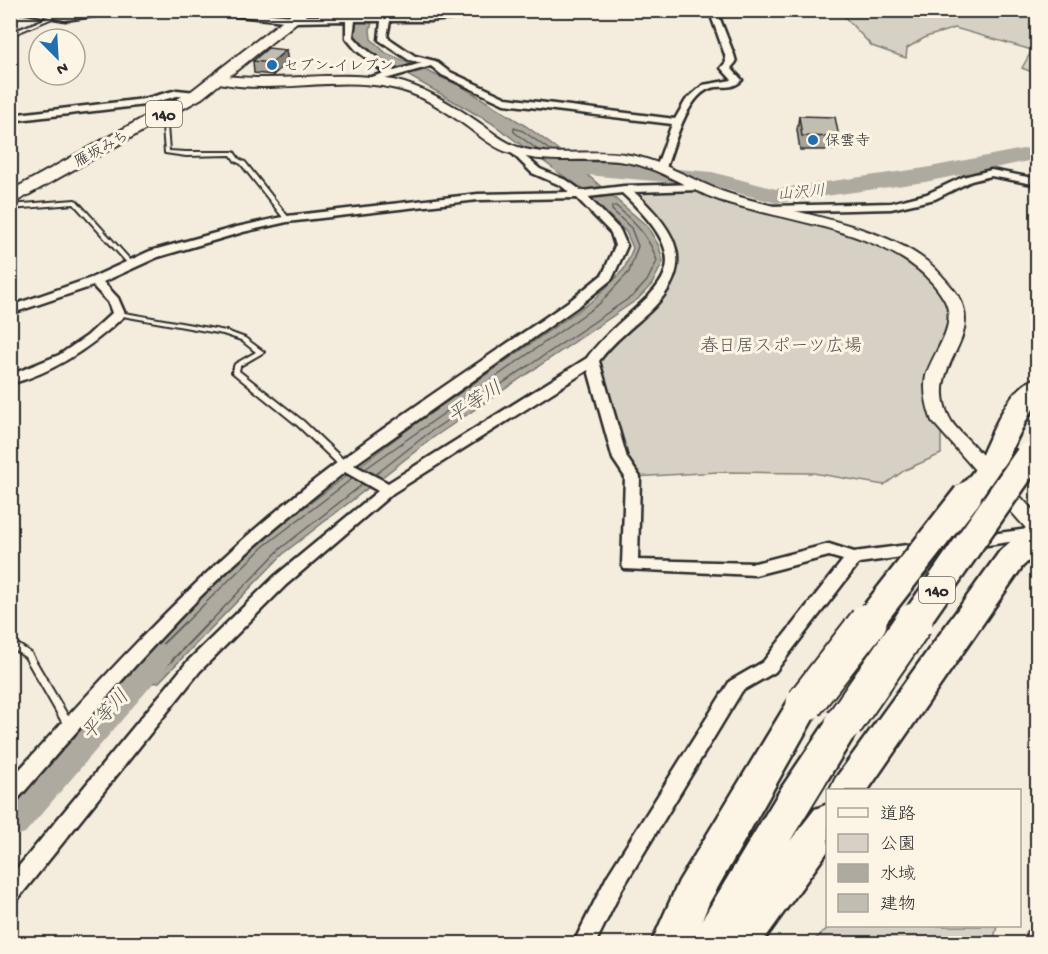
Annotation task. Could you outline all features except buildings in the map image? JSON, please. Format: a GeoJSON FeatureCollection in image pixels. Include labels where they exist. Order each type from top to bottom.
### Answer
{"type":"FeatureCollection","features":[{"type":"Feature","properties":{"kind":"highway","name":"雁坂みち"},"geometry":{"type":"LineString","coordinates":[[10,199],[196,95],[299,15]]}},
{"type":"Feature","properties":{"kind":"highway"},"geometry":{"type":"LineString","coordinates":[[671,944],[693,894],[805,703],[977,484],[1016,411],[1038,386]]}},
{"type":"Feature","properties":{"kind":"highway","name":"140"},"geometry":{"type":"LineString","coordinates":[[710,944],[795,798],[844,723],[1034,451]]}},
{"type":"Feature","properties":{"kind":"highway"},"geometry":{"type":"LineString","coordinates":[[849,789],[1011,559],[1038,532]]}},
{"type":"Feature","properties":{"kind":"highway"},"geometry":{"type":"LineString","coordinates":[[737,944],[826,823]]}},
{"type":"Feature","properties":{"kind":"street"},"geometry":{"type":"LineString","coordinates":[[15,10],[53,17],[134,10]]}},
{"type":"Feature","properties":{"kind":"street"},"geometry":{"type":"LineString","coordinates":[[187,10],[351,18],[387,14],[430,18],[533,10]]}},
{"type":"Feature","properties":{"kind":"street"},"geometry":{"type":"LineString","coordinates":[[661,168],[685,107],[707,87],[732,85],[737,80],[726,68],[731,62],[728,45],[715,21],[713,11],[738,10]]}},
{"type":"Feature","properties":{"kind":"street"},"geometry":{"type":"LineString","coordinates":[[387,14],[382,38],[412,58],[504,101],[678,122]]}},
{"type":"Feature","properties":{"kind":"street"},"geometry":{"type":"LineString","coordinates":[[351,18],[349,36],[395,73]]}},
{"type":"Feature","properties":{"kind":"street"},"geometry":{"type":"LineString","coordinates":[[371,80],[427,64]]}},
{"type":"Feature","properties":{"kind":"street"},"geometry":{"type":"LineString","coordinates":[[219,79],[263,85],[339,78],[396,84],[428,98],[474,126],[493,141],[515,151],[625,159],[661,168],[730,199],[838,228],[904,253],[928,271],[944,287],[958,313],[955,334],[936,376],[933,401],[941,421],[977,484],[1038,532]]}},
{"type":"Feature","properties":{"kind":"street"},"geometry":{"type":"LineString","coordinates":[[10,118],[145,102],[177,93],[196,95]]}},
{"type":"Feature","properties":{"kind":"street"},"geometry":{"type":"LineString","coordinates":[[10,794],[132,657],[196,591],[344,465],[576,302],[608,276],[621,246],[616,232],[580,195],[564,183],[536,171],[515,151]]}},
{"type":"Feature","properties":{"kind":"street"},"geometry":{"type":"LineString","coordinates":[[770,209],[891,206],[931,197],[967,178],[991,173],[1038,180]]}},
{"type":"Feature","properties":{"kind":"street"},"geometry":{"type":"LineString","coordinates":[[10,310],[95,281],[154,254],[241,229],[287,219],[478,197],[580,195],[624,189],[696,185]]}},
{"type":"Feature","properties":{"kind":"street"},"geometry":{"type":"LineString","coordinates":[[10,893],[194,666],[280,581],[388,490],[592,361],[605,342],[656,299],[669,277],[674,258],[665,234],[641,204],[624,189]]}},
{"type":"Feature","properties":{"kind":"street"},"geometry":{"type":"LineString","coordinates":[[10,380],[64,358],[92,339],[119,314],[114,301],[95,281]]}},
{"type":"Feature","properties":{"kind":"street"},"geometry":{"type":"LineString","coordinates":[[592,361],[620,459],[633,477],[630,565],[755,569],[829,550],[854,558],[1038,532]]}},
{"type":"Feature","properties":{"kind":"street"},"geometry":{"type":"LineString","coordinates":[[344,465],[388,490]]}},
{"type":"Feature","properties":{"kind":"street"},"geometry":{"type":"LineString","coordinates":[[584,944],[615,882],[724,704],[736,687],[769,667],[854,558]]}},
{"type":"Feature","properties":{"kind":"lane"},"geometry":{"type":"LineString","coordinates":[[10,35],[53,17]]}},
{"type":"Feature","properties":{"kind":"lane"},"geometry":{"type":"LineString","coordinates":[[10,86],[13,100],[10,118]]}},
{"type":"Feature","properties":{"kind":"lane"},"geometry":{"type":"LineString","coordinates":[[164,114],[167,152],[232,153],[237,160],[243,163],[287,219]]}},
{"type":"Feature","properties":{"kind":"lane"},"geometry":{"type":"LineString","coordinates":[[10,207],[75,202],[131,264]]}},
{"type":"Feature","properties":{"kind":"lane"},"geometry":{"type":"LineString","coordinates":[[119,314],[181,326],[199,326],[243,339],[261,352],[237,365],[235,372],[300,423],[344,465]]}},
{"type":"Feature","properties":{"kind":"lane"},"geometry":{"type":"LineString","coordinates":[[10,642],[28,656],[70,729]]}},
{"type":"Feature","properties":{"kind":"green space"},"geometry":{"type":"Polygon","coordinates":[[[839,11],[1037,11],[1037,74],[1022,68],[1032,50],[955,28],[926,37],[907,48],[906,58],[872,46],[839,11]]]}},
{"type":"Feature","properties":{"kind":"green space","name":"春日居スポーツ広場"},"geometry":{"type":"Polygon","coordinates":[[[699,187],[875,241],[928,271],[958,313],[936,376],[941,421],[941,454],[905,470],[884,485],[813,473],[718,472],[633,477],[592,361],[670,277],[665,234],[624,189],[699,187]]]}},
{"type":"Feature","properties":{"kind":"green space"},"geometry":{"type":"Polygon","coordinates":[[[829,927],[997,927],[993,943],[811,943],[829,927]]]}},
{"type":"Feature","properties":{"kind":"water"},"geometry":{"type":"Polygon","coordinates":[[[359,11],[375,11],[370,30],[371,39],[386,53],[463,87],[526,126],[556,148],[647,226],[659,246],[663,262],[652,284],[638,299],[434,437],[285,552],[159,682],[106,691],[260,541],[419,421],[595,299],[624,269],[633,248],[626,232],[580,188],[490,122],[372,55],[358,42],[353,31],[359,11]]]}},
{"type":"Feature","properties":{"kind":"waterway"},"geometry":{"type":"LineString","coordinates":[[10,32],[53,15]]}},
{"type":"Feature","properties":{"kind":"waterway","name":"山沢川"},"geometry":{"type":"LineString","coordinates":[[563,166],[712,179],[776,196],[925,175],[1038,152]]}},
{"type":"Feature","properties":{"kind":"waterway","name":"平等川"},"geometry":{"type":"LineString","coordinates":[[10,820],[155,656]]}},
{"type":"Feature","properties":{"kind":"place","name":"セブン-イレブン"},"geometry":{"type":"Point","coordinates":[272,65]}},
{"type":"Feature","properties":{"kind":"place","name":"保雲寺"},"geometry":{"type":"Point","coordinates":[813,140]}}]}
